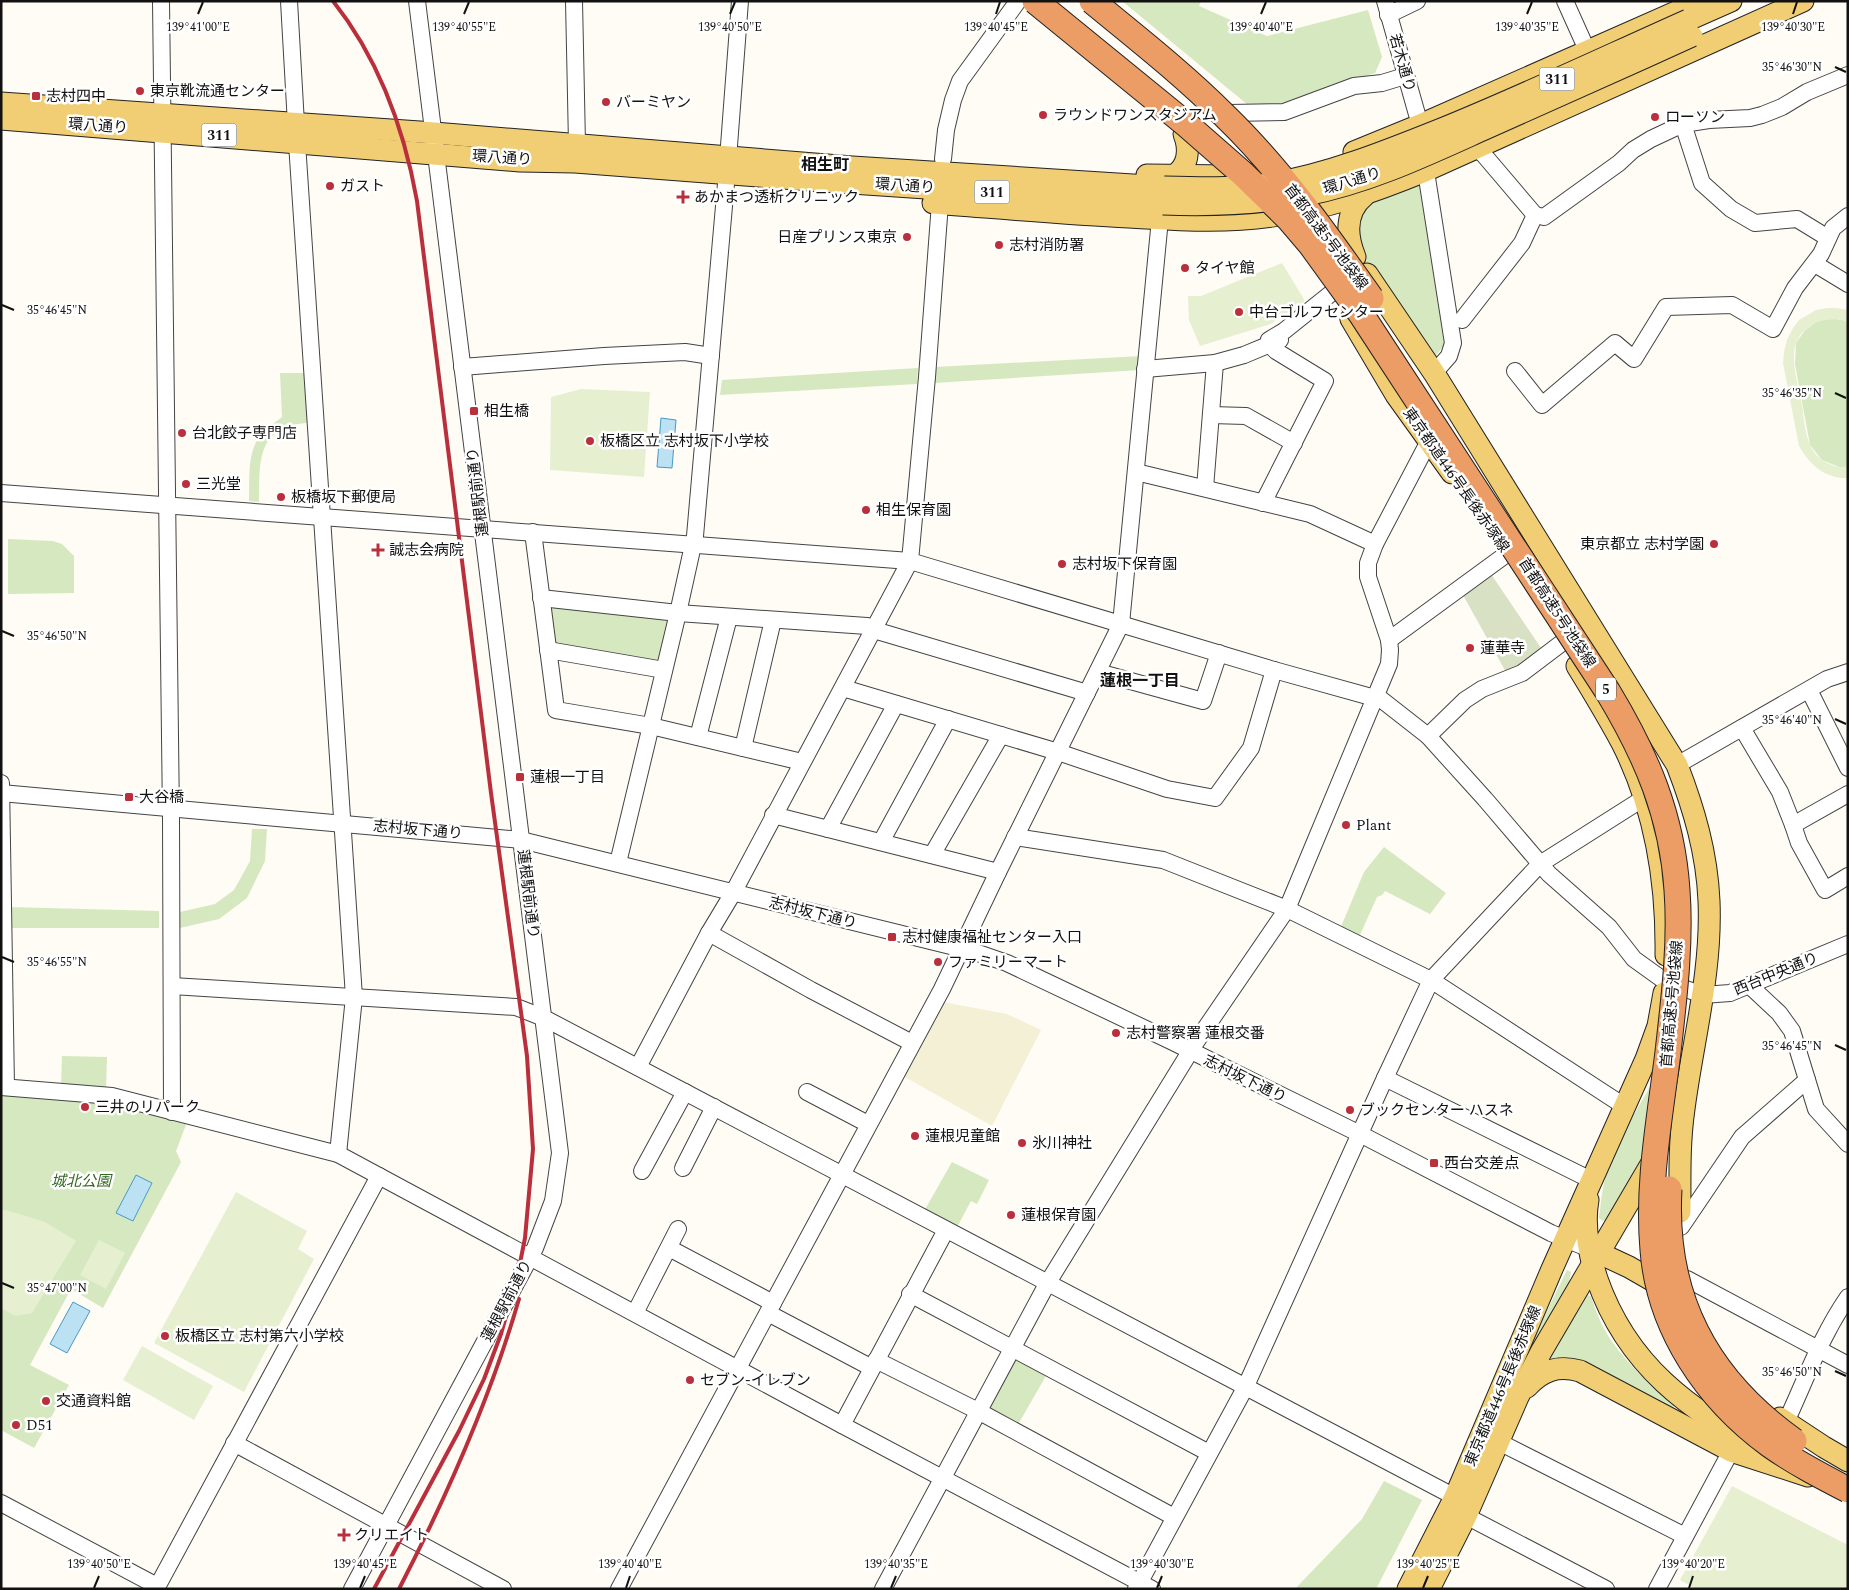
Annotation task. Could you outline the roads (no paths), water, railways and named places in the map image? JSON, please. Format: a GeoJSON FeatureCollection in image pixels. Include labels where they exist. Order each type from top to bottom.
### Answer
{"type":"FeatureCollection","features":[{"type":"Feature","properties":{"kind":"highway","name":"首都高速5号池袋線"},"geometry":{"type":"LineString","coordinates":[[1035,1],[1187,125],[1243,174],[1288,218],[1311,245],[1361,314],[1628,725],[1643,754],[1663,809],[1670,837],[1677,892],[1678,948],[1676,982],[1652,1191],[1653,1251],[1661,1294],[1671,1325],[1689,1358],[1730,1411],[1784,1454],[1848,1490]]}},
{"type":"Feature","properties":{"kind":"highway","name":"首都高速5号池袋線"},"geometry":{"type":"LineString","coordinates":[[1092,1],[1170,66],[1225,116],[1278,173],[1324,230],[1375,304],[1620,684],[1656,750],[1669,777],[1682,819],[1690,865],[1692,892],[1693,918],[1690,984],[1672,1139],[1669,1195],[1671,1250],[1679,1289],[1690,1318],[1705,1348],[1722,1375],[1734,1388],[1781,1432],[1813,1453],[1848,1472]]}},
{"type":"Feature","properties":{"kind":"main road"},"geometry":{"type":"LineString","coordinates":[[1690,29],[1701,1]]}},
{"type":"Feature","properties":{"kind":"main road"},"geometry":{"type":"LineString","coordinates":[[1690,29],[1707,1]]}},
{"type":"Feature","properties":{"kind":"main road"},"geometry":{"type":"LineString","coordinates":[[1723,1],[1690,29],[1476,148],[1365,195],[1272,216],[1209,220],[1160,219],[814,194],[742,182],[730,162],[746,154],[798,152],[850,153],[1173,176],[1231,176],[1287,171],[1334,159],[1420,125],[1587,50],[1690,29],[1750,19],[1796,1]]}},
{"type":"Feature","properties":{"kind":"main road","name":"環八通り"},"geometry":{"type":"LineString","coordinates":[[1,103],[162,123],[297,134],[435,143],[577,144],[730,162],[822,181],[1195,206],[1234,204],[1282,199],[1324,190],[1385,172],[1433,152],[1690,29],[1731,1]]}},
{"type":"Feature","properties":{"kind":"main road","name":"環八通り"},"geometry":{"type":"LineString","coordinates":[[435,143],[520,161],[730,162],[852,167],[1195,188],[1270,184],[1343,166],[1378,154],[1690,29],[1772,1]]}},
{"type":"Feature","properties":{"kind":"main road"},"geometry":{"type":"LineString","coordinates":[[1750,19],[1782,1]]}},
{"type":"Feature","properties":{"kind":"main road"},"geometry":{"type":"LineString","coordinates":[[1690,29],[1803,1]]}},
{"type":"Feature","properties":{"kind":"main road","name":"環八通り"},"geometry":{"type":"LineString","coordinates":[[1,119],[162,123]]}},
{"type":"Feature","properties":{"kind":"main road"},"geometry":{"type":"LineString","coordinates":[[1173,176],[1181,171],[1186,160],[1188,146],[1184,134]]}},
{"type":"Feature","properties":{"kind":"main road","name":"東京都道446号長後赤塚線"},"geometry":{"type":"LineString","coordinates":[[1287,171],[1318,207],[1355,257],[1434,373],[1678,764],[1692,801],[1704,851],[1709,902],[1707,963],[1684,1109],[1680,1149],[1682,1250],[1687,1279],[1704,1326],[1733,1372],[1750,1392],[1786,1422],[1848,1461]]}},
{"type":"Feature","properties":{"kind":"main road","name":"東京都道446号長後赤塚線"},"geometry":{"type":"LineString","coordinates":[[1231,176],[1298,244],[1334,291],[1396,395],[1508,553],[1563,642],[1623,744],[1656,835],[1664,886],[1666,982],[1653,1041],[1565,1240],[1455,1498],[1408,1589]]}},
{"type":"Feature","properties":{"kind":"main road"},"geometry":{"type":"LineString","coordinates":[[1355,257],[1350,240],[1349,222],[1354,206],[1365,195]]}},
{"type":"Feature","properties":{"kind":"main road","name":"東京都道446号長後赤塚線"},"geometry":{"type":"LineString","coordinates":[[1429,1589],[1466,1516],[1518,1397],[1541,1352],[1593,1255],[1684,1109]]}},
{"type":"Feature","properties":{"kind":"main road","name":"東京都道446号長後赤塚線"},"geometry":{"type":"LineString","coordinates":[[1591,1180],[1586,1217],[1603,1296],[1619,1328],[1636,1354],[1686,1402],[1718,1425],[1848,1497]]}},
{"type":"Feature","properties":{"kind":"main road"},"geometry":{"type":"LineString","coordinates":[[1593,1255],[1629,1268],[1696,1304]]}},
{"type":"Feature","properties":{"kind":"main road"},"geometry":{"type":"LineString","coordinates":[[1518,1397],[1542,1373],[1569,1368],[1590,1376],[1730,1451],[1811,1477]]}},
{"type":"Feature","properties":{"kind":"street"},"geometry":{"type":"LineString","coordinates":[[161,1],[171,808],[172,1112]]}},
{"type":"Feature","properties":{"kind":"street"},"geometry":{"type":"LineString","coordinates":[[289,1],[354,997],[338,1154]]}},
{"type":"Feature","properties":{"kind":"street","name":"蓮根駅前通り"},"geometry":{"type":"LineString","coordinates":[[352,1589],[530,1257],[545,1225],[553,1201],[560,1152],[417,1]]}},
{"type":"Feature","properties":{"kind":"street"},"geometry":{"type":"LineString","coordinates":[[574,1],[577,144]]}},
{"type":"Feature","properties":{"kind":"street"},"geometry":{"type":"LineString","coordinates":[[618,863],[693,544],[730,162],[740,1]]}},
{"type":"Feature","properties":{"kind":"street"},"geometry":{"type":"LineString","coordinates":[[943,159],[946,130],[953,100],[960,82],[1020,1],[1184,134],[1231,176]]}},
{"type":"Feature","properties":{"kind":"street"},"geometry":{"type":"LineString","coordinates":[[1092,1],[1229,113],[1270,151],[1287,171]]}},
{"type":"Feature","properties":{"kind":"street"},"geometry":{"type":"LineString","coordinates":[[1387,8],[1417,1]]}},
{"type":"Feature","properties":{"kind":"street"},"geometry":{"type":"LineString","coordinates":[[1565,1],[1587,50]]}},
{"type":"Feature","properties":{"kind":"street","name":"若木通り"},"geometry":{"type":"LineString","coordinates":[[1387,8],[1420,125],[1425,171],[1454,343],[1449,356],[1434,373]]}},
{"type":"Feature","properties":{"kind":"street"},"geometry":{"type":"LineString","coordinates":[[1457,108],[1476,148],[1535,215],[1544,217],[1619,163],[1633,150],[1683,124],[1709,120],[1750,118],[1762,115],[1782,107],[1807,92],[1848,75]]}},
{"type":"Feature","properties":{"kind":"street"},"geometry":{"type":"LineString","coordinates":[[1229,113],[1284,112],[1354,86],[1382,83],[1405,76]]}},
{"type":"Feature","properties":{"kind":"street"},"geometry":{"type":"LineString","coordinates":[[1683,124],[1702,183],[1731,208],[1755,223],[1797,219],[1828,238]]}},
{"type":"Feature","properties":{"kind":"street"},"geometry":{"type":"LineString","coordinates":[[638,1067],[910,561],[940,203]]}},
{"type":"Feature","properties":{"kind":"street"},"geometry":{"type":"LineString","coordinates":[[1462,320],[1522,244],[1535,215]]}},
{"type":"Feature","properties":{"kind":"street"},"geometry":{"type":"LineString","coordinates":[[1515,371],[1542,405],[1615,343],[1634,359],[1666,307],[1732,305],[1773,328],[1796,288],[1821,254],[1833,228],[1848,216]]}},
{"type":"Feature","properties":{"kind":"street"},"geometry":{"type":"LineString","coordinates":[[619,1589],[942,989],[1121,624],[1160,219]]}},
{"type":"Feature","properties":{"kind":"street"},"geometry":{"type":"LineString","coordinates":[[1815,264],[1848,284]]}},
{"type":"Feature","properties":{"kind":"street"},"geometry":{"type":"LineString","coordinates":[[1264,503],[1325,381],[1276,351],[1270,345],[1269,340],[1284,331],[1334,291]]}},
{"type":"Feature","properties":{"kind":"street"},"geometry":{"type":"LineString","coordinates":[[1145,369],[1215,363],[1244,355],[1288,336],[1307,323]]}},
{"type":"Feature","properties":{"kind":"street"},"geometry":{"type":"LineString","coordinates":[[462,367],[685,352],[711,356]]}},
{"type":"Feature","properties":{"kind":"street"},"geometry":{"type":"LineString","coordinates":[[1205,488],[1215,363]]}},
{"type":"Feature","properties":{"kind":"street"},"geometry":{"type":"LineString","coordinates":[[1211,415],[1246,416],[1294,443]]}},
{"type":"Feature","properties":{"kind":"street"},"geometry":{"type":"LineString","coordinates":[[883,1589],[1047,1284],[1190,1052],[1287,909],[1389,664],[1389,640],[1368,577],[1368,563],[1374,544],[1428,441]]}},
{"type":"Feature","properties":{"kind":"street"},"geometry":{"type":"LineString","coordinates":[[1136,472],[1310,514],[1374,544]]}},
{"type":"Feature","properties":{"kind":"street"},"geometry":{"type":"LineString","coordinates":[[1,493],[910,561],[1274,670],[1382,700],[1428,736],[1486,799],[1540,864],[1579,902],[1609,927],[1634,959],[1666,982],[1703,995]]}},
{"type":"Feature","properties":{"kind":"street"},"geometry":{"type":"LineString","coordinates":[[533,532],[556,710],[651,726],[802,762]]}},
{"type":"Feature","properties":{"kind":"street"},"geometry":{"type":"LineString","coordinates":[[1389,640],[1508,553]]}},
{"type":"Feature","properties":{"kind":"street"},"geometry":{"type":"LineString","coordinates":[[541,598],[678,613],[867,626],[874,630],[1087,693]]}},
{"type":"Feature","properties":{"kind":"street"},"geometry":{"type":"LineString","coordinates":[[698,737],[729,617]]}},
{"type":"Feature","properties":{"kind":"street"},"geometry":{"type":"LineString","coordinates":[[743,748],[773,620]]}},
{"type":"Feature","properties":{"kind":"street"},"geometry":{"type":"LineString","coordinates":[[1428,736],[1465,700],[1482,688],[1522,673],[1563,642]]}},
{"type":"Feature","properties":{"kind":"street"},"geometry":{"type":"LineString","coordinates":[[548,650],[664,670]]}},
{"type":"Feature","properties":{"kind":"street"},"geometry":{"type":"LineString","coordinates":[[1098,672],[1203,701],[1219,652]]}},
{"type":"Feature","properties":{"kind":"street"},"geometry":{"type":"LineString","coordinates":[[843,688],[1058,752],[1167,788],[1215,798],[1251,748],[1274,670]]}},
{"type":"Feature","properties":{"kind":"street"},"geometry":{"type":"LineString","coordinates":[[1678,764],[1827,679],[1848,672]]}},
{"type":"Feature","properties":{"kind":"street"},"geometry":{"type":"LineString","coordinates":[[1808,690],[1848,768]]}},
{"type":"Feature","properties":{"kind":"street"},"geometry":{"type":"LineString","coordinates":[[828,829],[896,704]]}},
{"type":"Feature","properties":{"kind":"street"},"geometry":{"type":"LineString","coordinates":[[881,842],[948,719]]}},
{"type":"Feature","properties":{"kind":"street"},"geometry":{"type":"LineString","coordinates":[[1742,728],[1780,792],[1798,843],[1825,890],[1848,876]]}},
{"type":"Feature","properties":{"kind":"street"},"geometry":{"type":"LineString","coordinates":[[932,855],[1001,735]]}},
{"type":"Feature","properties":{"kind":"street"},"geometry":{"type":"LineString","coordinates":[[1,783],[4,1087],[112,1096],[338,1154],[1143,1587],[1174,1517],[1245,1388],[1431,980],[1540,864],[1644,798]]}},
{"type":"Feature","properties":{"kind":"street","name":"志村坂下通り"},"geometry":{"type":"LineString","coordinates":[[1,793],[521,840],[962,949],[1006,963],[1360,1134],[1593,1255]]}},
{"type":"Feature","properties":{"kind":"street"},"geometry":{"type":"LineString","coordinates":[[1793,825],[1848,794]]}},
{"type":"Feature","properties":{"kind":"street"},"geometry":{"type":"LineString","coordinates":[[773,815],[998,872]]}},
{"type":"Feature","properties":{"kind":"street"},"geometry":{"type":"LineString","coordinates":[[1015,837],[1163,860],[1287,909],[1431,980],[1624,1106]]}},
{"type":"Feature","properties":{"kind":"street"},"geometry":{"type":"LineString","coordinates":[[709,933],[810,990],[912,1043]]}},
{"type":"Feature","properties":{"kind":"street","name":"西台中央通り"},"geometry":{"type":"LineString","coordinates":[[1703,995],[1730,993],[1750,986],[1848,944]]}},
{"type":"Feature","properties":{"kind":"street"},"geometry":{"type":"LineString","coordinates":[[172,986],[516,1007],[544,1018],[1455,1498]]}},
{"type":"Feature","properties":{"kind":"street"},"geometry":{"type":"LineString","coordinates":[[1750,986],[1778,1013],[1792,1031],[1816,1110],[1848,1144]]}},
{"type":"Feature","properties":{"kind":"street"},"geometry":{"type":"LineString","coordinates":[[1385,1078],[1591,1180]]}},
{"type":"Feature","properties":{"kind":"street"},"geometry":{"type":"LineString","coordinates":[[1681,1226],[1742,1137],[1807,1080]]}},
{"type":"Feature","properties":{"kind":"street"},"geometry":{"type":"LineString","coordinates":[[642,1171],[686,1092]]}},
{"type":"Feature","properties":{"kind":"street"},"geometry":{"type":"LineString","coordinates":[[807,1092],[868,1124]]}},
{"type":"Feature","properties":{"kind":"street"},"geometry":{"type":"LineString","coordinates":[[683,1168],[714,1107]]}},
{"type":"Feature","properties":{"kind":"street"},"geometry":{"type":"LineString","coordinates":[[1,1503],[156,1588],[379,1176]]}},
{"type":"Feature","properties":{"kind":"street"},"geometry":{"type":"LineString","coordinates":[[634,1313],[678,1229]]}},
{"type":"Feature","properties":{"kind":"street"},"geometry":{"type":"LineString","coordinates":[[842,1425],[910,1294],[946,1230]]}},
{"type":"Feature","properties":{"kind":"street"},"geometry":{"type":"LineString","coordinates":[[669,1248],[770,1308],[874,1364],[978,1411],[1174,1517]]}},
{"type":"Feature","properties":{"kind":"street"},"geometry":{"type":"LineString","coordinates":[[1687,1279],[1848,1365]]}},
{"type":"Feature","properties":{"kind":"street"},"geometry":{"type":"LineString","coordinates":[[910,1294],[1210,1453]]}},
{"type":"Feature","properties":{"kind":"street"},"geometry":{"type":"LineString","coordinates":[[1786,1422],[1832,1320],[1848,1297]]}},
{"type":"Feature","properties":{"kind":"street"},"geometry":{"type":"LineString","coordinates":[[1499,1442],[1685,1536]]}},
{"type":"Feature","properties":{"kind":"street"},"geometry":{"type":"LineString","coordinates":[[234,1444],[503,1589]]}},
{"type":"Feature","properties":{"kind":"street"},"geometry":{"type":"LineString","coordinates":[[1657,1589],[1730,1451]]}},
{"type":"Feature","properties":{"kind":"street"},"geometry":{"type":"LineString","coordinates":[[1466,1516],[1606,1589]]}},
{"type":"Feature","properties":{"kind":"water"},"geometry":{"type":"Polygon","coordinates":[[[661,418],[676,420],[672,468],[657,467],[661,418]]]}},
{"type":"Feature","properties":{"kind":"water"},"geometry":{"type":"Polygon","coordinates":[[[136,1175],[152,1183],[133,1221],[116,1213],[136,1175]]]}},
{"type":"Feature","properties":{"kind":"water"},"geometry":{"type":"Polygon","coordinates":[[[73,1302],[90,1311],[67,1353],[50,1344],[73,1302]]]}},
{"type":"Feature","properties":{"kind":"railway"},"geometry":{"type":"LineString","coordinates":[[333,1],[364,46],[387,95],[405,147],[417,201],[491,793],[527,1056],[533,1149],[525,1238],[517,1278],[501,1334],[484,1379],[459,1431],[374,1589]]}},
{"type":"Feature","properties":{"kind":"railway"},"geometry":{"type":"LineString","coordinates":[[399,1589],[434,1519],[466,1447],[495,1373],[519,1299]]}},
{"type":"Feature","properties":{"kind":"place","name":"東京靴流通センター"},"geometry":{"type":"Point","coordinates":[140,91]}},
{"type":"Feature","properties":{"kind":"place","name":"志村四中"},"geometry":{"type":"Point","coordinates":[36,96]}},
{"type":"Feature","properties":{"kind":"place","name":"バーミヤン"},"geometry":{"type":"Point","coordinates":[606,102]}},
{"type":"Feature","properties":{"kind":"place","name":"ラウンドワンスタジアム"},"geometry":{"type":"Point","coordinates":[1043,115]}},
{"type":"Feature","properties":{"kind":"place","name":"ローソン"},"geometry":{"type":"Point","coordinates":[1655,117]}},
{"type":"Feature","properties":{"kind":"place","name":"ガスト"},"geometry":{"type":"Point","coordinates":[330,186]}},
{"type":"Feature","properties":{"kind":"place","name":"あかまつ透析クリニック"},"geometry":{"type":"Point","coordinates":[683,197]}},
{"type":"Feature","properties":{"kind":"place","name":"日産プリンス東京"},"geometry":{"type":"Point","coordinates":[907,237]}},
{"type":"Feature","properties":{"kind":"place","name":"志村消防署"},"geometry":{"type":"Point","coordinates":[999,245]}},
{"type":"Feature","properties":{"kind":"place","name":"タイヤ館"},"geometry":{"type":"Point","coordinates":[1185,268]}},
{"type":"Feature","properties":{"kind":"place","name":"中台ゴルフセンター"},"geometry":{"type":"Point","coordinates":[1239,312]}},
{"type":"Feature","properties":{"kind":"place","name":"相生橋"},"geometry":{"type":"Point","coordinates":[474,411]}},
{"type":"Feature","properties":{"kind":"place","name":"台北餃子専門店"},"geometry":{"type":"Point","coordinates":[182,433]}},
{"type":"Feature","properties":{"kind":"place","name":"板橋区立 志村坂下小学校"},"geometry":{"type":"Point","coordinates":[590,441]}},
{"type":"Feature","properties":{"kind":"place","name":"三光堂"},"geometry":{"type":"Point","coordinates":[186,484]}},
{"type":"Feature","properties":{"kind":"place","name":"板橋坂下郵便局"},"geometry":{"type":"Point","coordinates":[281,497]}},
{"type":"Feature","properties":{"kind":"place","name":"相生保育園"},"geometry":{"type":"Point","coordinates":[866,510]}},
{"type":"Feature","properties":{"kind":"place","name":"東京都立 志村学園"},"geometry":{"type":"Point","coordinates":[1714,544]}},
{"type":"Feature","properties":{"kind":"place","name":"誠志会病院"},"geometry":{"type":"Point","coordinates":[378,550]}},
{"type":"Feature","properties":{"kind":"place","name":"志村坂下保育園"},"geometry":{"type":"Point","coordinates":[1062,564]}},
{"type":"Feature","properties":{"kind":"place","name":"蓮華寺"},"geometry":{"type":"Point","coordinates":[1470,648]}},
{"type":"Feature","properties":{"kind":"place","name":"蓮根一丁目"},"geometry":{"type":"Point","coordinates":[520,777]}},
{"type":"Feature","properties":{"kind":"place","name":"大谷橋"},"geometry":{"type":"Point","coordinates":[129,797]}},
{"type":"Feature","properties":{"kind":"place","name":"Plant"},"geometry":{"type":"Point","coordinates":[1346,825]}},
{"type":"Feature","properties":{"kind":"place","name":"志村健康福祉センター入口"},"geometry":{"type":"Point","coordinates":[892,937]}},
{"type":"Feature","properties":{"kind":"place","name":"ファミリーマート"},"geometry":{"type":"Point","coordinates":[938,962]}},
{"type":"Feature","properties":{"kind":"place","name":"志村警察署 蓮根交番"},"geometry":{"type":"Point","coordinates":[1116,1033]}},
{"type":"Feature","properties":{"kind":"place","name":"三井のリパーク"},"geometry":{"type":"Point","coordinates":[85,1107]}},
{"type":"Feature","properties":{"kind":"place","name":"ブックセンター ハスネ"},"geometry":{"type":"Point","coordinates":[1350,1110]}},
{"type":"Feature","properties":{"kind":"place","name":"蓮根児童館"},"geometry":{"type":"Point","coordinates":[915,1136]}},
{"type":"Feature","properties":{"kind":"place","name":"氷川神社"},"geometry":{"type":"Point","coordinates":[1022,1143]}},
{"type":"Feature","properties":{"kind":"place","name":"西台交差点"},"geometry":{"type":"Point","coordinates":[1434,1163]}},
{"type":"Feature","properties":{"kind":"place","name":"蓮根保育園"},"geometry":{"type":"Point","coordinates":[1011,1215]}},
{"type":"Feature","properties":{"kind":"place","name":"板橋区立 志村第六小学校"},"geometry":{"type":"Point","coordinates":[165,1336]}},
{"type":"Feature","properties":{"kind":"place","name":"セブン-イレブン"},"geometry":{"type":"Point","coordinates":[690,1380]}},
{"type":"Feature","properties":{"kind":"place","name":"交通資料館"},"geometry":{"type":"Point","coordinates":[46,1401]}},
{"type":"Feature","properties":{"kind":"place","name":"D51"},"geometry":{"type":"Point","coordinates":[16,1425]}},
{"type":"Feature","properties":{"kind":"place","name":"クリエイト"},"geometry":{"type":"Point","coordinates":[344,1535]}},
{"type":"Feature","properties":{"kind":"district","name":"相生町"},"geometry":{"type":"Point","coordinates":[825,165]}},
{"type":"Feature","properties":{"kind":"district","name":"蓮根一丁目"},"geometry":{"type":"Point","coordinates":[1140,681]}},
{"type":"Feature","properties":{"kind":"park label","name":"城北公園"},"geometry":{"type":"Point","coordinates":[81,1181]}}]}
